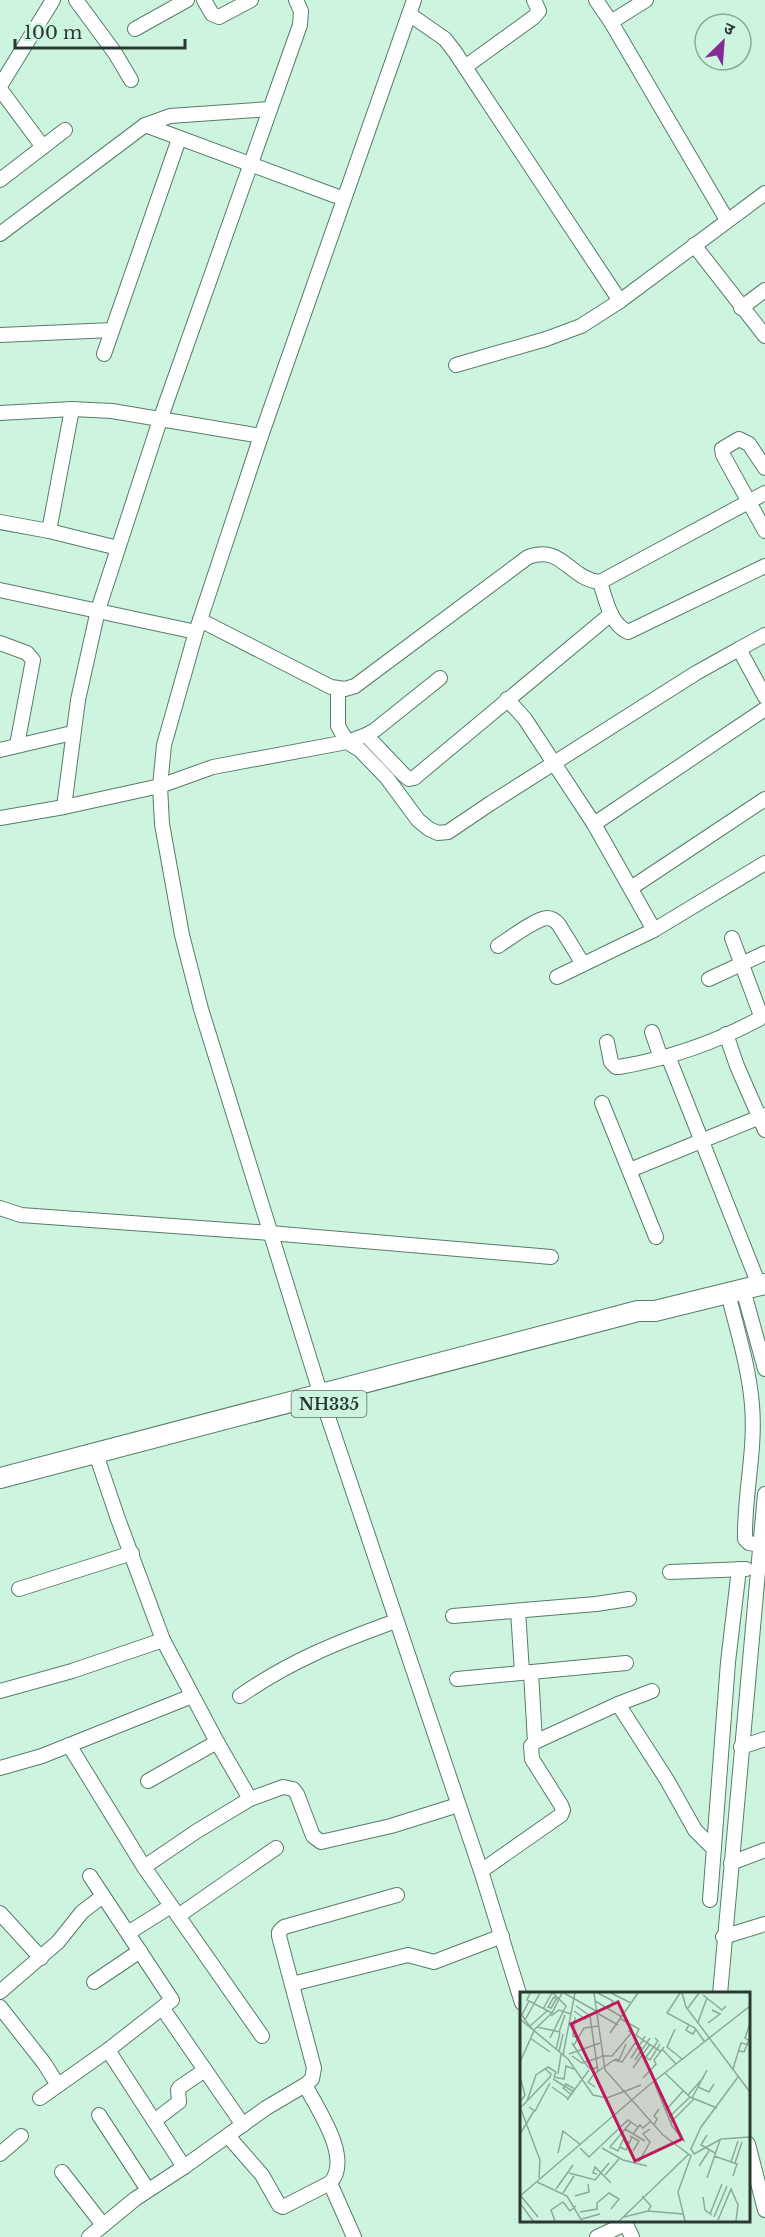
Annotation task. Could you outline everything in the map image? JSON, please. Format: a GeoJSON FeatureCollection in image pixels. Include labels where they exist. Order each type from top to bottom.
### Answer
{"type":"FeatureCollection","features":[{"type":"Feature","properties":{"kind":"highway","name":"NH335"},"geometry":{"type":"LineString","coordinates":[[0,1488],[99,1464],[638,1311],[655,1311],[749,1288]]}},
{"type":"Feature","properties":{"kind":"highway","name":"NH335"},"geometry":{"type":"LineString","coordinates":[[0,1478],[323,1400]]}},
{"type":"Feature","properties":{"kind":"street"},"geometry":{"type":"LineString","coordinates":[[43,147],[0,88],[53,0]]}},
{"type":"Feature","properties":{"kind":"street"},"geometry":{"type":"LineString","coordinates":[[76,0],[115,53],[131,81]]}},
{"type":"Feature","properties":{"kind":"street"},"geometry":{"type":"LineString","coordinates":[[135,29],[187,0]]}},
{"type":"Feature","properties":{"kind":"street"},"geometry":{"type":"LineString","coordinates":[[204,0],[212,14],[219,17],[251,0]]}},
{"type":"Feature","properties":{"kind":"street"},"geometry":{"type":"LineString","coordinates":[[64,807],[72,733],[98,610],[160,420],[300,25],[301,11],[296,0]]}},
{"type":"Feature","properties":{"kind":"street"},"geometry":{"type":"LineString","coordinates":[[414,0],[261,436],[198,626],[164,745],[160,786],[162,824],[170,875],[193,980],[270,1233],[396,1621],[481,1871],[520,1996]]}},
{"type":"Feature","properties":{"kind":"street"},"geometry":{"type":"LineString","coordinates":[[465,67],[534,17],[539,11],[534,0]]}},
{"type":"Feature","properties":{"kind":"street"},"geometry":{"type":"LineString","coordinates":[[596,0],[727,220]]}},
{"type":"Feature","properties":{"kind":"street"},"geometry":{"type":"LineString","coordinates":[[611,22],[646,0]]}},
{"type":"Feature","properties":{"kind":"street"},"geometry":{"type":"LineString","coordinates":[[409,14],[445,39],[620,301]]}},
{"type":"Feature","properties":{"kind":"street"},"geometry":{"type":"LineString","coordinates":[[1,233],[145,125],[170,116],[270,109]]}},
{"type":"Feature","properties":{"kind":"street"},"geometry":{"type":"LineString","coordinates":[[145,125],[345,199]]}},
{"type":"Feature","properties":{"kind":"street"},"geometry":{"type":"LineString","coordinates":[[0,180],[65,130]]}},
{"type":"Feature","properties":{"kind":"street"},"geometry":{"type":"LineString","coordinates":[[104,354],[179,139]]}},
{"type":"Feature","properties":{"kind":"street"},"geometry":{"type":"LineString","coordinates":[[456,365],[546,339],[580,326],[620,301],[765,193]]}},
{"type":"Feature","properties":{"kind":"street"},"geometry":{"type":"LineString","coordinates":[[694,245],[765,336]]}},
{"type":"Feature","properties":{"kind":"street"},"geometry":{"type":"LineString","coordinates":[[741,308],[765,290]]}},
{"type":"Feature","properties":{"kind":"street"},"geometry":{"type":"LineString","coordinates":[[0,335],[112,330]]}},
{"type":"Feature","properties":{"kind":"street"},"geometry":{"type":"LineString","coordinates":[[0,413],[72,409],[112,411],[261,436]]}},
{"type":"Feature","properties":{"kind":"street"},"geometry":{"type":"LineString","coordinates":[[49,531],[72,409]]}},
{"type":"Feature","properties":{"kind":"street"},"geometry":{"type":"LineString","coordinates":[[765,468],[745,440],[739,439],[722,449],[723,455],[765,531]]}},
{"type":"Feature","properties":{"kind":"street"},"geometry":{"type":"LineString","coordinates":[[0,590],[98,610],[198,626],[338,689],[355,686],[540,552],[549,554],[583,578],[600,582],[765,494]]}},
{"type":"Feature","properties":{"kind":"street"},"geometry":{"type":"LineString","coordinates":[[0,522],[118,548]]}},
{"type":"Feature","properties":{"kind":"street"},"geometry":{"type":"LineString","coordinates":[[600,582],[611,614],[618,626],[628,632],[765,566]]}},
{"type":"Feature","properties":{"kind":"street"},"geometry":{"type":"LineString","coordinates":[[366,735],[404,775],[414,778],[611,614]]}},
{"type":"Feature","properties":{"kind":"street"},"geometry":{"type":"LineString","coordinates":[[338,689],[338,726],[347,742],[360,750],[387,778],[418,820],[438,833],[448,832],[696,673],[765,635]]}},
{"type":"Feature","properties":{"kind":"street"},"geometry":{"type":"LineString","coordinates":[[0,643],[27,653],[33,660],[17,745]]}},
{"type":"Feature","properties":{"kind":"street"},"geometry":{"type":"LineString","coordinates":[[739,649],[765,697]]}},
{"type":"Feature","properties":{"kind":"street"},"geometry":{"type":"LineString","coordinates":[[0,818],[160,786],[213,767],[347,742],[366,735],[440,678]]}},
{"type":"Feature","properties":{"kind":"street"},"geometry":{"type":"LineString","coordinates":[[507,699],[525,719],[594,824],[654,930]]}},
{"type":"Feature","properties":{"kind":"street"},"geometry":{"type":"LineString","coordinates":[[594,824],[765,709]]}},
{"type":"Feature","properties":{"kind":"street"},"geometry":{"type":"LineString","coordinates":[[0,750],[72,733]]}},
{"type":"Feature","properties":{"kind":"street"},"geometry":{"type":"LineString","coordinates":[[631,888],[765,799]]}},
{"type":"Feature","properties":{"kind":"street"},"geometry":{"type":"LineString","coordinates":[[557,977],[654,930],[765,863]]}},
{"type":"Feature","properties":{"kind":"street"},"geometry":{"type":"LineString","coordinates":[[498,946],[539,921],[549,918],[556,921],[583,964]]}},
{"type":"Feature","properties":{"kind":"street"},"geometry":{"type":"LineString","coordinates":[[607,1042],[611,1062],[616,1067],[664,1057],[757,1021],[761,1016],[732,938]]}},
{"type":"Feature","properties":{"kind":"street"},"geometry":{"type":"LineString","coordinates":[[709,979],[765,953]]}},
{"type":"Feature","properties":{"kind":"street"},"geometry":{"type":"LineString","coordinates":[[652,1032],[701,1142],[749,1288],[765,1369]]}},
{"type":"Feature","properties":{"kind":"street"},"geometry":{"type":"LineString","coordinates":[[726,1034],[737,1066],[762,1116],[765,1130]]}},
{"type":"Feature","properties":{"kind":"street"},"geometry":{"type":"LineString","coordinates":[[602,1103],[656,1237]]}},
{"type":"Feature","properties":{"kind":"street"},"geometry":{"type":"LineString","coordinates":[[630,1170],[762,1116]]}},
{"type":"Feature","properties":{"kind":"street"},"geometry":{"type":"LineString","coordinates":[[0,1208],[21,1215],[551,1257]]}},
{"type":"Feature","properties":{"kind":"street"},"geometry":{"type":"LineString","coordinates":[[749,1288],[748,1378],[753,1433],[744,1539],[748,1543],[760,1545]]}},
{"type":"Feature","properties":{"kind":"street"},"geometry":{"type":"LineString","coordinates":[[99,1464],[163,1640],[250,1799]]}},
{"type":"Feature","properties":{"kind":"street"},"geometry":{"type":"LineString","coordinates":[[720,1992],[741,1747],[759,1623],[757,1569],[765,1494]]}},
{"type":"Feature","properties":{"kind":"street"},"geometry":{"type":"LineString","coordinates":[[19,1589],[132,1553]]}},
{"type":"Feature","properties":{"kind":"street"},"geometry":{"type":"LineString","coordinates":[[710,1900],[728,1662],[739,1569]]}},
{"type":"Feature","properties":{"kind":"street"},"geometry":{"type":"LineString","coordinates":[[670,1572],[757,1569]]}},
{"type":"Feature","properties":{"kind":"street"},"geometry":{"type":"LineString","coordinates":[[453,1616],[629,1599]]}},
{"type":"Feature","properties":{"kind":"street"},"geometry":{"type":"LineString","coordinates":[[518,1611],[535,1742]]}},
{"type":"Feature","properties":{"kind":"street"},"geometry":{"type":"LineString","coordinates":[[240,1696],[291,1664],[321,1649],[396,1621]]}},
{"type":"Feature","properties":{"kind":"street"},"geometry":{"type":"LineString","coordinates":[[0,1691],[72,1671],[163,1640]]}},
{"type":"Feature","properties":{"kind":"street"},"geometry":{"type":"LineString","coordinates":[[457,1678],[626,1663]]}},
{"type":"Feature","properties":{"kind":"street"},"geometry":{"type":"LineString","coordinates":[[481,1871],[561,1815],[563,1810],[561,1805],[532,1759],[531,1746],[535,1742],[618,1704],[652,1691]]}},
{"type":"Feature","properties":{"kind":"street"},"geometry":{"type":"LineString","coordinates":[[0,1768],[42,1756],[192,1696]]}},
{"type":"Feature","properties":{"kind":"street"},"geometry":{"type":"LineString","coordinates":[[618,1704],[667,1780],[695,1830],[714,1849]]}},
{"type":"Feature","properties":{"kind":"street"},"geometry":{"type":"LineString","coordinates":[[741,1747],[765,1739]]}},
{"type":"Feature","properties":{"kind":"street"},"geometry":{"type":"LineString","coordinates":[[148,1781],[217,1742]]}},
{"type":"Feature","properties":{"kind":"street"},"geometry":{"type":"LineString","coordinates":[[69,1745],[144,1867],[262,2036]]}},
{"type":"Feature","properties":{"kind":"street"},"geometry":{"type":"LineString","coordinates":[[144,1867],[250,1799],[283,1787],[293,1789],[297,1794],[313,1836],[321,1842],[391,1826],[458,1805]]}},
{"type":"Feature","properties":{"kind":"street"},"geometry":{"type":"LineString","coordinates":[[128,1933],[174,1911],[276,1848]]}},
{"type":"Feature","properties":{"kind":"street"},"geometry":{"type":"LineString","coordinates":[[731,1863],[765,1850]]}},
{"type":"Feature","properties":{"kind":"street"},"geometry":{"type":"LineString","coordinates":[[40,2098],[171,2003],[171,1996],[90,1876]]}},
{"type":"Feature","properties":{"kind":"street"},"geometry":{"type":"LineString","coordinates":[[89,2237],[148,2190],[312,2079],[314,2068],[279,1936],[281,1929],[397,1895]]}},
{"type":"Feature","properties":{"kind":"street"},"geometry":{"type":"LineString","coordinates":[[0,1992],[41,1958],[82,1912],[103,1896]]}},
{"type":"Feature","properties":{"kind":"street"},"geometry":{"type":"LineString","coordinates":[[0,1913],[41,1958]]}},
{"type":"Feature","properties":{"kind":"street"},"geometry":{"type":"LineString","coordinates":[[723,1937],[765,1924]]}},
{"type":"Feature","properties":{"kind":"street"},"geometry":{"type":"LineString","coordinates":[[292,1984],[408,1955],[434,1962],[502,1936]]}},
{"type":"Feature","properties":{"kind":"street"},"geometry":{"type":"LineString","coordinates":[[93,1982],[140,1951]]}},
{"type":"Feature","properties":{"kind":"street"},"geometry":{"type":"LineString","coordinates":[[0,2007],[44,2063],[58,2085]]}},
{"type":"Feature","properties":{"kind":"street"},"geometry":{"type":"LineString","coordinates":[[163,2009],[243,2125]]}},
{"type":"Feature","properties":{"kind":"street"},"geometry":{"type":"LineString","coordinates":[[108,2050],[184,2167]]}},
{"type":"Feature","properties":{"kind":"street"},"geometry":{"type":"LineString","coordinates":[[154,2121],[179,2102],[180,2087],[205,2070]]}},
{"type":"Feature","properties":{"kind":"street"},"geometry":{"type":"LineString","coordinates":[[228,2136],[262,2175],[279,2205],[288,2206],[330,2182],[337,2170],[335,2145],[305,2085]]}},
{"type":"Feature","properties":{"kind":"street"},"geometry":{"type":"LineString","coordinates":[[99,2115],[148,2190]]}},
{"type":"Feature","properties":{"kind":"street"},"geometry":{"type":"LineString","coordinates":[[0,2154],[21,2136]]}},
{"type":"Feature","properties":{"kind":"street"},"geometry":{"type":"LineString","coordinates":[[750,2152],[765,2210]]}},
{"type":"Feature","properties":{"kind":"street"},"geometry":{"type":"LineString","coordinates":[[62,2172],[103,2225]]}},
{"type":"Feature","properties":{"kind":"street"},"geometry":{"type":"LineString","coordinates":[[330,2182],[354,2237]]}},
{"type":"Feature","properties":{"kind":"street"},"geometry":{"type":"LineString","coordinates":[[597,2237],[624,2222],[632,2237]]}}]}
